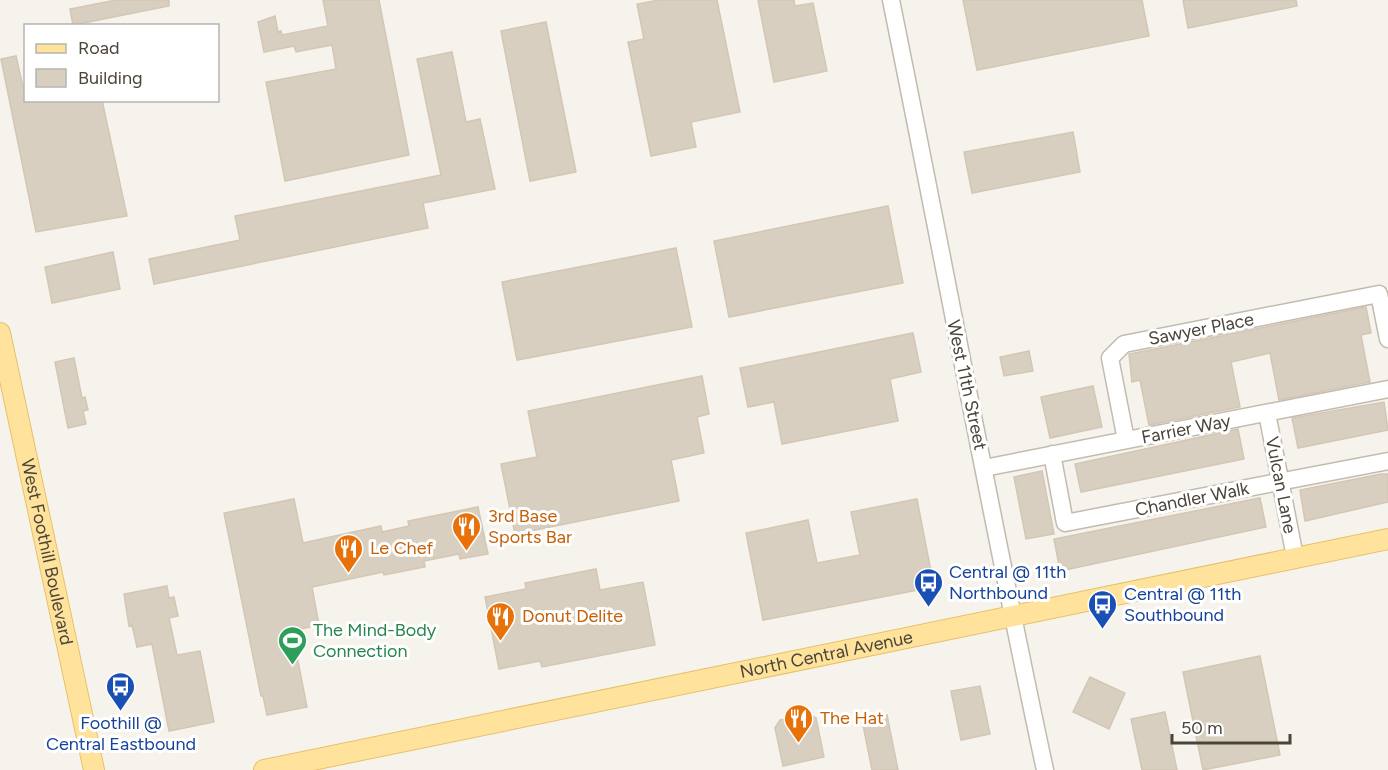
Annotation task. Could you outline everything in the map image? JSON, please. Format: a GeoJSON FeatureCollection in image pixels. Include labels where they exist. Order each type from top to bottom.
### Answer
{"type":"FeatureCollection","features":[{"type":"Feature","properties":{"kind":"main road","name":"West Foothill Boulevard"},"geometry":{"type":"LineString","coordinates":[[0,333],[94,770]]}},
{"type":"Feature","properties":{"kind":"main road","name":"North Central Avenue"},"geometry":{"type":"LineString","coordinates":[[264,770],[1011,618],[1388,538]]}},
{"type":"Feature","properties":{"kind":"street","name":"West 11th Street"},"geometry":{"type":"LineString","coordinates":[[891,0],[984,468],[1011,618],[1045,770]]}},
{"type":"Feature","properties":{"kind":"street","name":"Sawyer Place"},"geometry":{"type":"LineString","coordinates":[[1126,440],[1110,358],[1125,344],[1379,294],[1388,339]]}},
{"type":"Feature","properties":{"kind":"street","name":"Farrier Way"},"geometry":{"type":"LineString","coordinates":[[984,468],[1388,388]]}},
{"type":"Feature","properties":{"kind":"street","name":"Vulcan Lane"},"geometry":{"type":"LineString","coordinates":[[1267,413],[1295,557]]}},
{"type":"Feature","properties":{"kind":"street","name":"Chandler Walk"},"geometry":{"type":"LineString","coordinates":[[1052,454],[1065,523],[1388,461]]}},
{"type":"Feature","properties":{"kind":"building"},"geometry":{"type":"Polygon","coordinates":[[[116,0],[169,0],[169,6],[78,24],[73,24],[70,9],[116,0]]]}},
{"type":"Feature","properties":{"kind":"building"},"geometry":{"type":"Polygon","coordinates":[[[323,0],[379,0],[409,155],[285,181],[266,82],[336,69],[332,45],[296,52],[294,46],[264,52],[258,22],[275,16],[278,32],[281,31],[282,35],[328,26],[323,0]]]}},
{"type":"Feature","properties":{"kind":"building"},"geometry":{"type":"Polygon","coordinates":[[[659,0],[717,0],[740,112],[691,122],[696,147],[651,156],[628,42],[644,39],[637,4],[659,0]]]}},
{"type":"Feature","properties":{"kind":"building"},"geometry":{"type":"Polygon","coordinates":[[[758,0],[794,0],[795,6],[813,3],[827,71],[774,82],[758,0]]]}},
{"type":"Feature","properties":{"kind":"building"},"geometry":{"type":"Polygon","coordinates":[[[963,0],[1142,0],[1149,36],[977,70],[963,0]]]}},
{"type":"Feature","properties":{"kind":"building"},"geometry":{"type":"Polygon","coordinates":[[[1183,0],[1296,0],[1297,6],[1188,28],[1183,0]]]}},
{"type":"Feature","properties":{"kind":"building"},"geometry":{"type":"Polygon","coordinates":[[[546,22],[576,172],[530,181],[501,31],[546,22]]]}},
{"type":"Feature","properties":{"kind":"building"},"geometry":{"type":"Polygon","coordinates":[[[452,52],[466,122],[480,119],[495,189],[423,203],[428,228],[154,284],[149,259],[240,240],[235,216],[441,175],[417,59],[452,52]]]}},
{"type":"Feature","properties":{"kind":"building"},"geometry":{"type":"Polygon","coordinates":[[[16,56],[24,91],[24,102],[102,102],[127,216],[36,232],[1,59],[16,56]]]}},
{"type":"Feature","properties":{"kind":"building"},"geometry":{"type":"Polygon","coordinates":[[[1073,132],[1080,172],[972,193],[964,152],[1073,132]]]}},
{"type":"Feature","properties":{"kind":"building"},"geometry":{"type":"Polygon","coordinates":[[[888,206],[903,283],[729,317],[714,241],[888,206]]]}},
{"type":"Feature","properties":{"kind":"building"},"geometry":{"type":"Polygon","coordinates":[[[676,248],[692,327],[517,360],[502,282],[676,248]]]}},
{"type":"Feature","properties":{"kind":"building"},"geometry":{"type":"Polygon","coordinates":[[[113,252],[120,289],[52,303],[45,267],[113,252]]]}},
{"type":"Feature","properties":{"kind":"building"},"geometry":{"type":"Polygon","coordinates":[[[1366,307],[1371,333],[1361,335],[1370,382],[1279,400],[1270,353],[1231,362],[1240,407],[1149,425],[1140,380],[1132,382],[1129,354],[1366,307]]]}},
{"type":"Feature","properties":{"kind":"building"},"geometry":{"type":"Polygon","coordinates":[[[913,333],[921,372],[890,379],[898,421],[782,444],[774,402],[748,407],[740,368],[913,333]]]}},
{"type":"Feature","properties":{"kind":"building"},"geometry":{"type":"Polygon","coordinates":[[[1029,351],[1033,371],[1004,376],[1000,357],[1029,351]]]}},
{"type":"Feature","properties":{"kind":"building"},"geometry":{"type":"Polygon","coordinates":[[[74,358],[82,398],[85,397],[88,410],[83,411],[86,424],[68,428],[55,362],[74,358]]]}},
{"type":"Feature","properties":{"kind":"building"},"geometry":{"type":"Polygon","coordinates":[[[702,376],[709,414],[697,417],[704,453],[671,460],[679,501],[515,534],[501,464],[537,457],[528,411],[702,376]]]}},
{"type":"Feature","properties":{"kind":"building"},"geometry":{"type":"Polygon","coordinates":[[[1093,386],[1102,427],[1050,438],[1041,397],[1093,386]]]}},
{"type":"Feature","properties":{"kind":"building"},"geometry":{"type":"Polygon","coordinates":[[[1384,402],[1388,430],[1298,448],[1292,418],[1384,402]]]}},
{"type":"Feature","properties":{"kind":"building"},"geometry":{"type":"Polygon","coordinates":[[[1238,429],[1244,459],[1081,492],[1075,464],[1238,429]]]}},
{"type":"Feature","properties":{"kind":"building"},"geometry":{"type":"Polygon","coordinates":[[[1042,471],[1054,534],[1026,539],[1014,477],[1042,471]]]}},
{"type":"Feature","properties":{"kind":"building"},"geometry":{"type":"Polygon","coordinates":[[[1388,474],[1388,502],[1305,521],[1300,490],[1388,474]]]}},
{"type":"Feature","properties":{"kind":"building"},"geometry":{"type":"Polygon","coordinates":[[[1260,498],[1266,527],[1060,571],[1054,539],[1260,498]]]}},
{"type":"Feature","properties":{"kind":"building"},"geometry":{"type":"Polygon","coordinates":[[[294,499],[303,543],[381,526],[382,532],[409,526],[408,521],[478,507],[488,554],[460,559],[459,554],[424,561],[425,567],[384,575],[383,572],[312,587],[319,625],[292,631],[307,707],[267,715],[263,696],[261,696],[224,513],[294,499]]]}},
{"type":"Feature","properties":{"kind":"building"},"geometry":{"type":"Polygon","coordinates":[[[917,499],[934,587],[763,620],[746,533],[808,520],[817,563],[860,555],[851,512],[917,499]]]}},
{"type":"Feature","properties":{"kind":"building"},"geometry":{"type":"Polygon","coordinates":[[[596,569],[600,590],[643,582],[655,645],[542,667],[540,661],[499,669],[485,597],[526,589],[525,583],[596,569]]]}},
{"type":"Feature","properties":{"kind":"building"},"geometry":{"type":"Polygon","coordinates":[[[167,586],[169,598],[174,597],[178,616],[169,618],[177,655],[200,651],[214,722],[169,731],[152,644],[137,647],[132,625],[129,626],[124,594],[167,586]]]}},
{"type":"Feature","properties":{"kind":"building"},"geometry":{"type":"Polygon","coordinates":[[[1260,656],[1280,755],[1203,770],[1183,672],[1260,656]]]}},
{"type":"Feature","properties":{"kind":"building"},"geometry":{"type":"Polygon","coordinates":[[[1090,677],[1125,693],[1109,729],[1073,712],[1090,677]]]}},
{"type":"Feature","properties":{"kind":"building"},"geometry":{"type":"Polygon","coordinates":[[[980,686],[990,734],[961,740],[951,691],[980,686]]]}},
{"type":"Feature","properties":{"kind":"building"},"geometry":{"type":"Polygon","coordinates":[[[1165,712],[1177,770],[1142,770],[1131,719],[1165,712]]]}},
{"type":"Feature","properties":{"kind":"building","name":"The Hat"},"geometry":{"type":"Polygon","coordinates":[[[810,715],[816,718],[824,757],[783,766],[775,728],[780,720],[810,715]]]}},
{"type":"Feature","properties":{"kind":"building"},"geometry":{"type":"Polygon","coordinates":[[[887,715],[898,770],[872,770],[862,720],[887,715]]]}},
{"type":"Feature","properties":{"kind":"place","name":"3rd Base Sports Bar"},"geometry":{"type":"Point","coordinates":[467,552]}},
{"type":"Feature","properties":{"kind":"place","name":"Le Chef"},"geometry":{"type":"Point","coordinates":[349,574]}},
{"type":"Feature","properties":{"kind":"place","name":"Central @ 11th Northbound"},"geometry":{"type":"Point","coordinates":[928,608]}},
{"type":"Feature","properties":{"kind":"place","name":"Central @ 11th Southbound"},"geometry":{"type":"Point","coordinates":[1103,630]}},
{"type":"Feature","properties":{"kind":"place","name":"Donut Delite"},"geometry":{"type":"Point","coordinates":[501,642]}},
{"type":"Feature","properties":{"kind":"place","name":"The Mind-Body Connection"},"geometry":{"type":"Point","coordinates":[292,666]}},
{"type":"Feature","properties":{"kind":"place","name":"Foothill @ Central Eastbound"},"geometry":{"type":"Point","coordinates":[121,712]}},
{"type":"Feature","properties":{"kind":"place","name":"The Hat"},"geometry":{"type":"Point","coordinates":[799,744]}}]}
